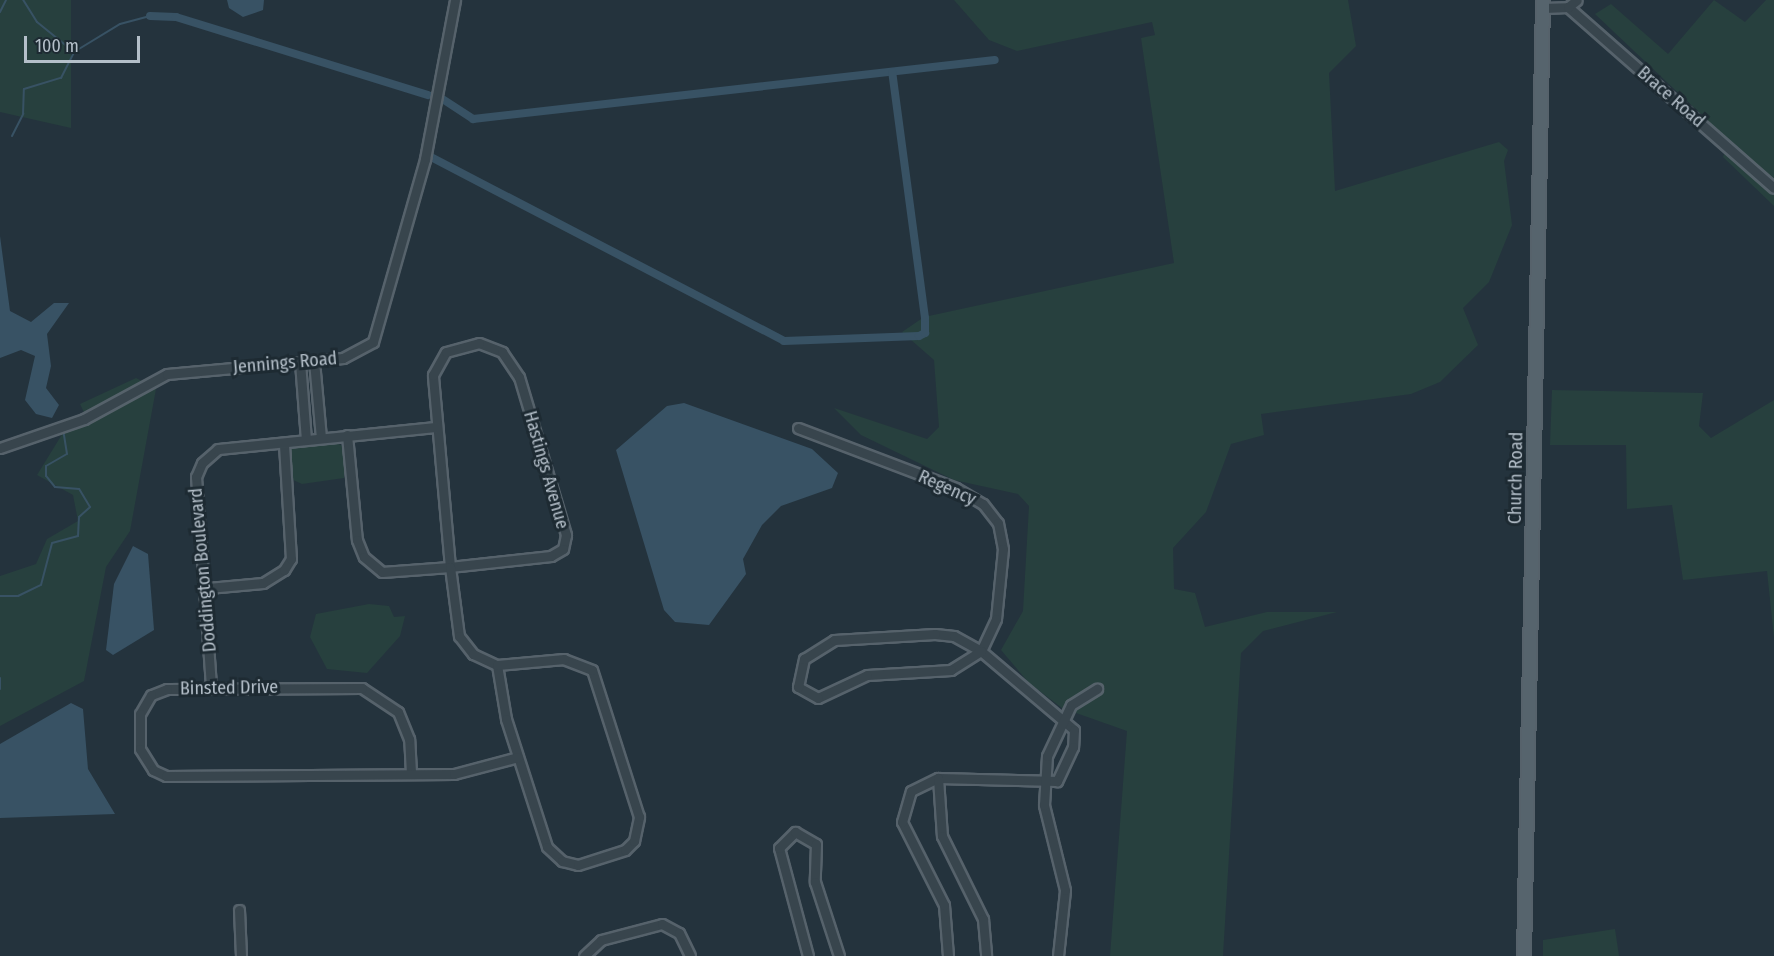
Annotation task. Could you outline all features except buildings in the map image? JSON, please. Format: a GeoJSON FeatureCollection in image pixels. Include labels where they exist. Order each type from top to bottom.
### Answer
{"type":"FeatureCollection","features":[{"type":"Feature","properties":{"kind":"main road","name":"Church Road"},"geometry":{"type":"LineString","coordinates":[[1524,956],[1543,4]]}},
{"type":"Feature","properties":{"kind":"street","name":"Jennings Road"},"geometry":{"type":"LineString","coordinates":[[0,448],[84,419],[167,374],[314,361],[354,355],[380,332],[425,159],[455,0]]}},
{"type":"Feature","properties":{"kind":"street"},"geometry":{"type":"LineString","coordinates":[[1543,4],[1568,7],[1577,0]]}},
{"type":"Feature","properties":{"kind":"street","name":"Brace Road"},"geometry":{"type":"LineString","coordinates":[[1568,7],[1774,188]]}},
{"type":"Feature","properties":{"kind":"street","name":"Hastings Avenue"},"geometry":{"type":"LineString","coordinates":[[479,343],[502,352],[519,377],[566,535],[563,549],[551,556],[450,567],[436,427],[433,375],[446,352],[479,343]]}},
{"type":"Feature","properties":{"kind":"street"},"geometry":{"type":"LineString","coordinates":[[314,361],[321,438]]}},
{"type":"Feature","properties":{"kind":"street"},"geometry":{"type":"LineString","coordinates":[[300,362],[306,440]]}},
{"type":"Feature","properties":{"kind":"street","name":"Doddington Boulevard"},"geometry":{"type":"LineString","coordinates":[[211,686],[208,588],[196,477],[202,463],[218,449],[436,427]]}},
{"type":"Feature","properties":{"kind":"street","name":"Regency"},"geometry":{"type":"LineString","coordinates":[[798,428],[956,488],[994,515],[1002,558],[994,627],[981,651]]}},
{"type":"Feature","properties":{"kind":"street"},"geometry":{"type":"LineString","coordinates":[[347,435],[357,540],[364,557],[382,572],[450,567],[459,636],[473,654],[497,665],[564,659],[592,670],[639,817],[634,841],[614,855],[578,865],[553,855],[518,757],[499,692],[497,665]]}},
{"type":"Feature","properties":{"kind":"street"},"geometry":{"type":"LineString","coordinates":[[208,588],[263,583],[284,570],[291,559],[284,442]]}},
{"type":"Feature","properties":{"kind":"street"},"geometry":{"type":"LineString","coordinates":[[948,956],[944,904],[902,822],[911,791],[938,778],[1044,780],[1061,778],[1076,735],[1062,720],[981,651],[944,635],[852,636],[826,644],[804,659],[798,687],[818,698],[876,673],[951,670],[981,651]]}},
{"type":"Feature","properties":{"kind":"street","name":"Binsted Drive"},"geometry":{"type":"LineString","coordinates":[[411,773],[409,740],[398,712],[375,692],[211,686],[158,691],[145,702],[140,749],[153,770],[175,777],[471,772],[518,757]]}},
{"type":"Feature","properties":{"kind":"street"},"geometry":{"type":"LineString","coordinates":[[1058,956],[1065,890],[1048,833],[1044,780],[1049,747],[1062,720],[1076,700],[1097,689]]}},
{"type":"Feature","properties":{"kind":"street"},"geometry":{"type":"LineString","coordinates":[[938,778],[942,836],[983,919],[986,956]]}},
{"type":"Feature","properties":{"kind":"street"},"geometry":{"type":"LineString","coordinates":[[808,956],[779,855],[780,842],[795,832],[816,844],[815,882],[839,956]]}},
{"type":"Feature","properties":{"kind":"street"},"geometry":{"type":"LineString","coordinates":[[239,910],[241,956]]}},
{"type":"Feature","properties":{"kind":"street"},"geometry":{"type":"LineString","coordinates":[[584,956],[601,940],[662,924],[680,933],[690,956]]}},
{"type":"Feature","properties":{"kind":"green space"},"geometry":{"type":"Polygon","coordinates":[[[0,0],[71,0],[71,128],[0,112],[0,0]]]}},
{"type":"Feature","properties":{"kind":"green space"},"geometry":{"type":"Polygon","coordinates":[[[954,0],[1348,0],[1356,46],[1329,73],[1335,191],[1499,142],[1508,150],[1504,161],[1512,225],[1489,282],[1463,308],[1478,345],[1440,382],[1411,394],[1261,414],[1264,435],[1231,444],[1206,512],[1173,548],[1174,589],[1195,593],[1205,627],[1267,612],[1337,612],[1263,631],[1241,653],[1223,956],[1110,956],[1127,731],[1062,708],[1029,683],[1001,650],[1023,611],[1029,506],[1018,494],[954,480],[861,435],[834,408],[927,439],[939,427],[934,360],[902,332],[924,317],[1174,263],[1141,38],[1155,35],[1152,22],[1017,51],[989,40],[954,0]]]}},
{"type":"Feature","properties":{"kind":"green space"},"geometry":{"type":"Polygon","coordinates":[[[1714,0],[1745,22],[1766,0],[1774,0],[1774,206],[1723,157],[1729,141],[1595,14],[1611,4],[1668,54],[1714,0]]]}},
{"type":"Feature","properties":{"kind":"green space"},"geometry":{"type":"Polygon","coordinates":[[[136,378],[146,383],[158,378],[130,531],[106,567],[84,681],[0,726],[0,576],[36,564],[47,539],[78,521],[73,495],[37,475],[69,423],[90,425],[80,404],[136,378]]]}},
{"type":"Feature","properties":{"kind":"green space"},"geometry":{"type":"Polygon","coordinates":[[[1552,390],[1703,393],[1699,426],[1711,438],[1774,400],[1774,638],[1767,571],[1683,580],[1672,505],[1627,509],[1626,445],[1550,445],[1552,390]]]}},
{"type":"Feature","properties":{"kind":"green space"},"geometry":{"type":"Polygon","coordinates":[[[337,443],[344,447],[344,478],[302,484],[291,479],[290,449],[337,443]]]}},
{"type":"Feature","properties":{"kind":"green space"},"geometry":{"type":"Polygon","coordinates":[[[369,604],[389,606],[394,617],[405,616],[400,636],[367,673],[327,669],[310,637],[316,614],[369,604]]]}},
{"type":"Feature","properties":{"kind":"green space"},"geometry":{"type":"Polygon","coordinates":[[[1615,929],[1619,956],[1543,956],[1543,940],[1615,929]]]}},
{"type":"Feature","properties":{"kind":"water"},"geometry":{"type":"Polygon","coordinates":[[[227,0],[264,0],[263,10],[243,17],[229,8],[227,0]]]}},
{"type":"Feature","properties":{"kind":"water"},"geometry":{"type":"Polygon","coordinates":[[[0,236],[10,311],[31,322],[54,303],[69,303],[47,334],[51,366],[46,388],[59,405],[52,418],[36,414],[25,400],[35,356],[21,350],[0,358],[0,236]]]}},
{"type":"Feature","properties":{"kind":"water"},"geometry":{"type":"Polygon","coordinates":[[[684,403],[812,449],[838,473],[832,488],[781,506],[762,525],[743,559],[746,574],[709,625],[675,622],[664,610],[616,450],[667,406],[684,403]]]}},
{"type":"Feature","properties":{"kind":"water"},"geometry":{"type":"Polygon","coordinates":[[[133,546],[148,554],[154,630],[113,655],[106,650],[114,584],[133,546]]]}},
{"type":"Feature","properties":{"kind":"water"},"geometry":{"type":"Polygon","coordinates":[[[71,703],[83,709],[88,769],[115,814],[0,818],[0,744],[71,703]]]}},
{"type":"Feature","properties":{"kind":"waterway"},"geometry":{"type":"LineString","coordinates":[[0,12],[6,0]]}},
{"type":"Feature","properties":{"kind":"waterway"},"geometry":{"type":"LineString","coordinates":[[12,136],[23,114],[24,89],[61,78],[74,52],[37,22],[23,0]]}},
{"type":"Feature","properties":{"kind":"waterway"},"geometry":{"type":"LineString","coordinates":[[74,52],[120,24],[150,16]]}},
{"type":"Feature","properties":{"kind":"waterway"},"geometry":{"type":"LineString","coordinates":[[150,16],[176,17],[428,95]]}},
{"type":"Feature","properties":{"kind":"waterway"},"geometry":{"type":"LineString","coordinates":[[444,100],[473,119],[995,60]]}},
{"type":"Feature","properties":{"kind":"waterway"},"geometry":{"type":"LineString","coordinates":[[429,156],[784,341],[919,336],[925,333],[925,318],[892,72]]}},
{"type":"Feature","properties":{"kind":"waterway"},"geometry":{"type":"LineString","coordinates":[[428,95],[435,97]]}},
{"type":"Feature","properties":{"kind":"waterway"},"geometry":{"type":"LineString","coordinates":[[0,596],[18,596],[41,585],[52,543],[78,536],[79,517],[90,507],[79,489],[55,487],[46,476],[46,466],[67,454],[63,430]]}},
{"type":"Feature","properties":{"kind":"waterway"},"geometry":{"type":"LineString","coordinates":[[0,678],[0,689]]}}]}
